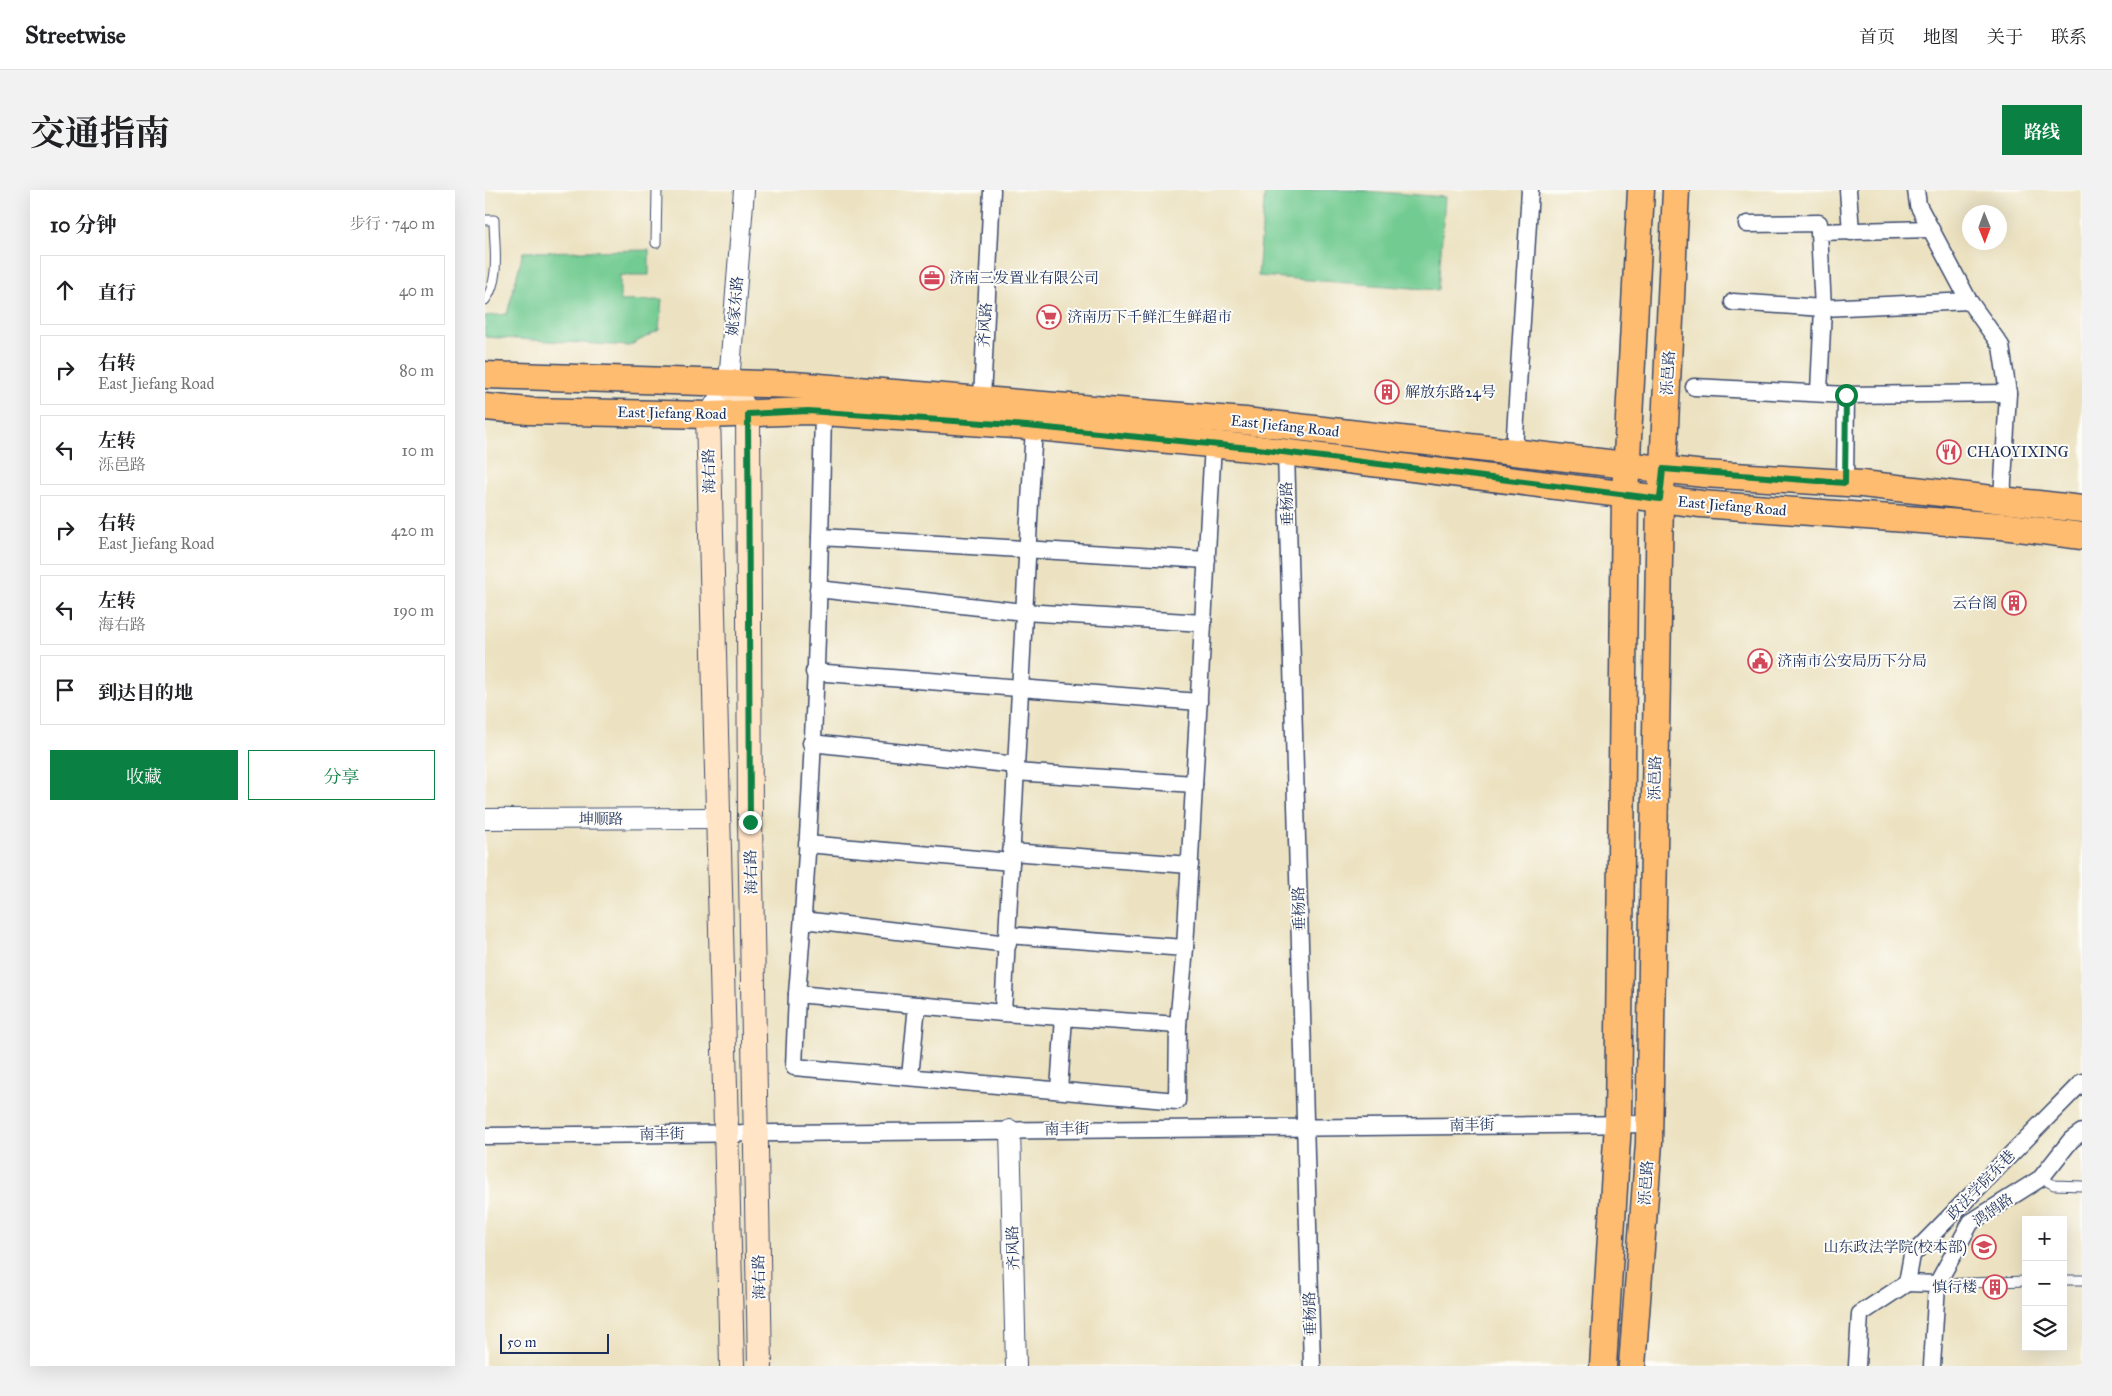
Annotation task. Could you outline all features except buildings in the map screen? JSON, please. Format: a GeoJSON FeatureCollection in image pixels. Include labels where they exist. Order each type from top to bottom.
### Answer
{"type":"FeatureCollection","features":[{"type":"Feature","properties":{"kind":"main road"},"geometry":{"type":"LineString","coordinates":[[1603,1366],[1618,1123],[1625,495],[1641,190]]}},
{"type":"Feature","properties":{"kind":"main road","name":"泺邑路"},"geometry":{"type":"LineString","coordinates":[[1632,1366],[1650,1124],[1660,499],[1676,190]]}},
{"type":"Feature","properties":{"kind":"main road","name":"East Jiefang Road"},"geometry":{"type":"LineString","coordinates":[[485,375],[794,385],[1245,421],[1663,469],[1845,483],[2082,509]]}},
{"type":"Feature","properties":{"kind":"main road"},"geometry":{"type":"LineString","coordinates":[[729,383],[748,414]]}},
{"type":"Feature","properties":{"kind":"main road","name":"East Jiefang Road"},"geometry":{"type":"LineString","coordinates":[[485,407],[529,411],[708,415],[823,412],[1034,426],[1213,444],[1711,505],[2002,526],[2082,536]]}},
{"type":"Feature","properties":{"kind":"main road","name":"海右路"},"geometry":{"type":"LineString","coordinates":[[748,414],[750,812],[760,1366]]}},
{"type":"Feature","properties":{"kind":"main road","name":"海右路"},"geometry":{"type":"LineString","coordinates":[[708,415],[732,1366]]}},
{"type":"Feature","properties":{"kind":"street","name":"姚家东路"},"geometry":{"type":"LineString","coordinates":[[708,415],[729,383],[744,190]]}},
{"type":"Feature","properties":{"kind":"street","name":"齐风路"},"geometry":{"type":"LineString","coordinates":[[982,399],[992,190]]}},
{"type":"Feature","properties":{"kind":"street"},"geometry":{"type":"LineString","coordinates":[[1514,451],[1530,190]]}},
{"type":"Feature","properties":{"kind":"street"},"geometry":{"type":"LineString","coordinates":[[1848,190],[1851,232]]}},
{"type":"Feature","properties":{"kind":"street"},"geometry":{"type":"LineString","coordinates":[[1916,190],[1918,205],[1969,301],[2001,346],[2008,393],[2002,499]]}},
{"type":"Feature","properties":{"kind":"street"},"geometry":{"type":"LineString","coordinates":[[1747,224],[1819,223],[1823,308],[1819,392]]}},
{"type":"Feature","properties":{"kind":"street"},"geometry":{"type":"LineString","coordinates":[[1819,232],[1930,229]]}},
{"type":"Feature","properties":{"kind":"street"},"geometry":{"type":"LineString","coordinates":[[1733,302],[1823,308],[1969,301]]}},
{"type":"Feature","properties":{"kind":"street"},"geometry":{"type":"LineString","coordinates":[[1694,387],[1819,392],[1846,395],[2008,393]]}},
{"type":"Feature","properties":{"kind":"street"},"geometry":{"type":"LineString","coordinates":[[1845,483],[1846,395]]}},
{"type":"Feature","properties":{"kind":"street"},"geometry":{"type":"LineString","coordinates":[[823,412],[820,537],[807,844],[794,1067],[1177,1101],[1178,1025],[1185,948],[1213,444]]}},
{"type":"Feature","properties":{"kind":"street"},"geometry":{"type":"LineString","coordinates":[[1003,1013],[1034,426]]}},
{"type":"Feature","properties":{"kind":"street","name":"垂杨路"},"geometry":{"type":"LineString","coordinates":[[1286,453],[1312,1366]]}},
{"type":"Feature","properties":{"kind":"street"},"geometry":{"type":"LineString","coordinates":[[820,537],[1207,560]]}},
{"type":"Feature","properties":{"kind":"street"},"geometry":{"type":"LineString","coordinates":[[818,589],[1024,612],[1203,623]]}},
{"type":"Feature","properties":{"kind":"street"},"geometry":{"type":"LineString","coordinates":[[814,672],[1199,702]]}},
{"type":"Feature","properties":{"kind":"street"},"geometry":{"type":"LineString","coordinates":[[811,744],[1016,768],[1194,784]]}},
{"type":"Feature","properties":{"kind":"street","name":"坤顺路"},"geometry":{"type":"LineString","coordinates":[[485,819],[717,818]]}},
{"type":"Feature","properties":{"kind":"street"},"geometry":{"type":"LineString","coordinates":[[807,844],[1011,857],[1190,865]]}},
{"type":"Feature","properties":{"kind":"street"},"geometry":{"type":"LineString","coordinates":[[803,920],[1008,940],[1185,948]]}},
{"type":"Feature","properties":{"kind":"street"},"geometry":{"type":"LineString","coordinates":[[797,994],[1003,1013],[1178,1025]]}},
{"type":"Feature","properties":{"kind":"street"},"geometry":{"type":"LineString","coordinates":[[910,1077],[917,1005]]}},
{"type":"Feature","properties":{"kind":"street"},"geometry":{"type":"LineString","coordinates":[[1059,1090],[1064,1017]]}},
{"type":"Feature","properties":{"kind":"street","name":"政法学院东巷"},"geometry":{"type":"LineString","coordinates":[[1907,1283],[1912,1255],[2082,1082]]}},
{"type":"Feature","properties":{"kind":"street","name":"南丰街"},"geometry":{"type":"LineString","coordinates":[[485,1136],[1305,1126],[1650,1124]]}},
{"type":"Feature","properties":{"kind":"street","name":"齐风路"},"geometry":{"type":"LineString","coordinates":[[1010,1130],[1016,1366]]}},
{"type":"Feature","properties":{"kind":"street","name":"鸿鹄路"},"geometry":{"type":"LineString","coordinates":[[1932,1366],[1937,1284],[1971,1222],[2041,1178],[2071,1140],[2082,1132]]}},
{"type":"Feature","properties":{"kind":"street"},"geometry":{"type":"LineString","coordinates":[[1857,1366],[1860,1314],[1907,1283],[1937,1284]]}},
{"type":"Feature","properties":{"kind":"lane"},"geometry":{"type":"LineString","coordinates":[[656,243],[657,190]]}},
{"type":"Feature","properties":{"kind":"lane"},"geometry":{"type":"LineString","coordinates":[[485,220],[494,220],[495,281],[491,294],[485,300]]}},
{"type":"Feature","properties":{"kind":"lane"},"geometry":{"type":"LineString","coordinates":[[2041,1178],[2055,1185],[2082,1186]]}},
{"type":"Feature","properties":{"kind":"lane"},"geometry":{"type":"LineString","coordinates":[[2067,1280],[2082,1280]]}},
{"type":"Feature","properties":{"kind":"lane"},"geometry":{"type":"LineString","coordinates":[[1937,1284],[2022,1281]]}},
{"type":"Feature","properties":{"kind":"green space"},"geometry":{"type":"Polygon","coordinates":[[[1265,190],[1353,190],[1445,197],[1438,290],[1258,276],[1265,190]]]}},
{"type":"Feature","properties":{"kind":"green space"},"geometry":{"type":"Polygon","coordinates":[[[649,250],[649,275],[620,275],[620,301],[662,300],[659,330],[629,346],[485,337],[485,316],[507,314],[523,252],[649,250]]]}},
{"type":"Feature","properties":{"kind":"place","name":"济南三发置业有限公司"},"geometry":{"type":"Point","coordinates":[932,278]}},
{"type":"Feature","properties":{"kind":"place","name":"济南历下千鲜汇生鲜超市"},"geometry":{"type":"Point","coordinates":[1049,317]}},
{"type":"Feature","properties":{"kind":"place","name":"解放东路24号"},"geometry":{"type":"Point","coordinates":[1387,392]}},
{"type":"Feature","properties":{"kind":"place","name":"CHAOYIXING"},"geometry":{"type":"Point","coordinates":[1949,452]}},
{"type":"Feature","properties":{"kind":"place","name":"云台阁"},"geometry":{"type":"Point","coordinates":[2014,603]}},
{"type":"Feature","properties":{"kind":"place","name":"济南市公安局历下分局"},"geometry":{"type":"Point","coordinates":[1760,661]}},
{"type":"Feature","properties":{"kind":"place","name":"山东政法学院(校本部)"},"geometry":{"type":"Point","coordinates":[1984,1247]}},
{"type":"Feature","properties":{"kind":"place","name":"慎行楼"},"geometry":{"type":"Point","coordinates":[1995,1287]}},
{"type":"Feature","properties":{"kind":"route"},"geometry":{"type":"LineString","coordinates":[[750,822],[748,414],[808,411],[1027,426],[1250,448],[1527,484],[1660,499],[1663,469],[1704,474],[1845,483],[1846,395]]}}]}
